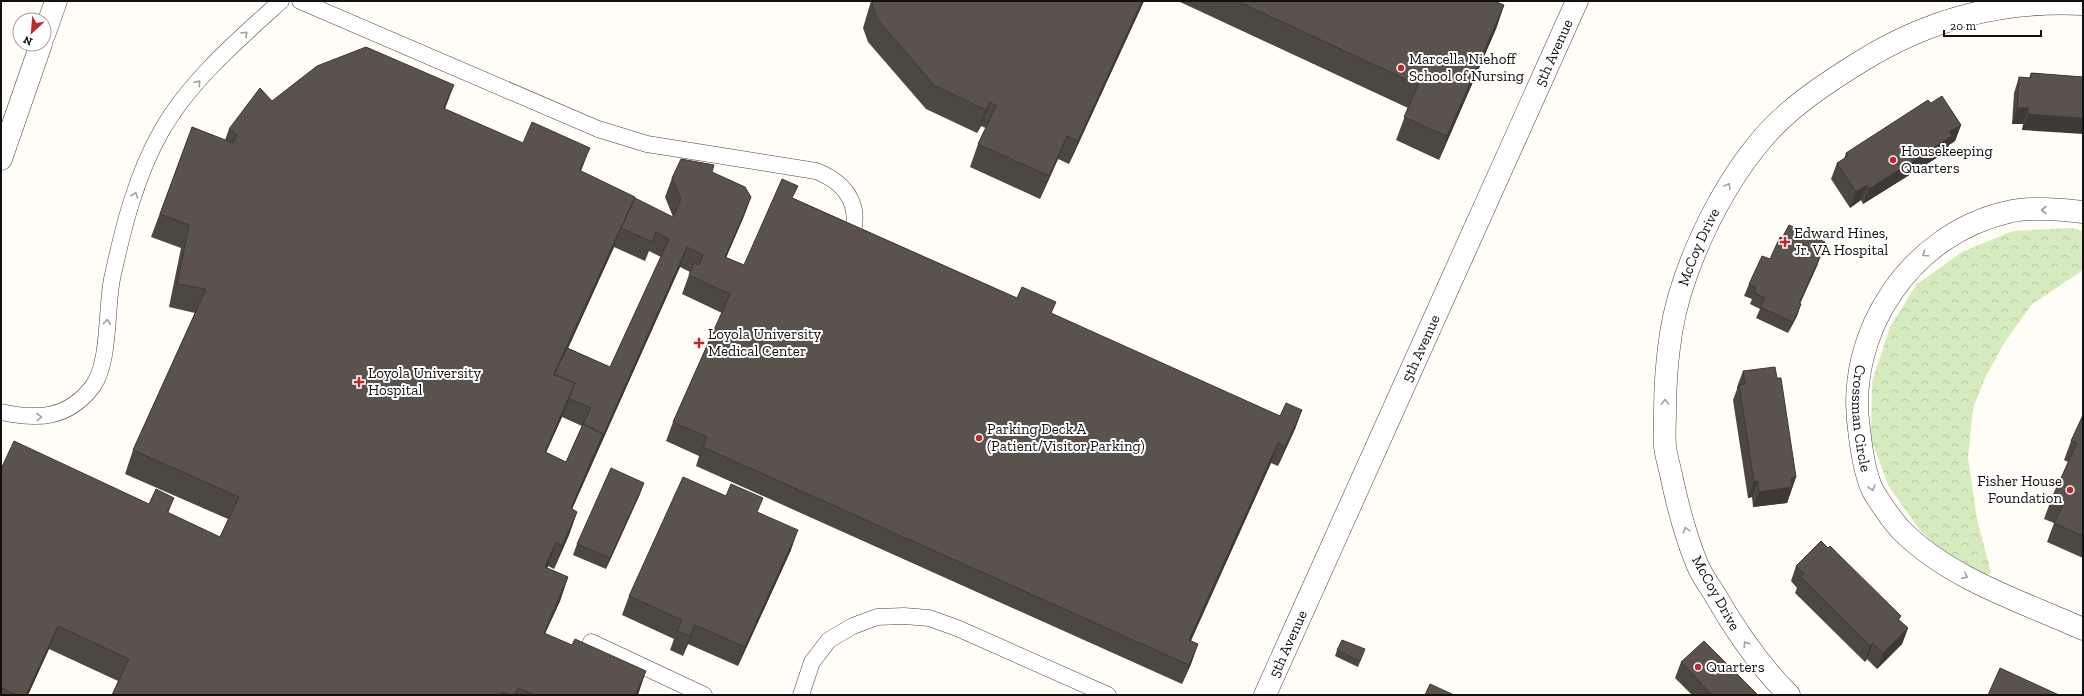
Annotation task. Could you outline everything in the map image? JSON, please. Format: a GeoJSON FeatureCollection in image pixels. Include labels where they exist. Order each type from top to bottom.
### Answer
{"type":"FeatureCollection","features":[{"type":"Feature","properties":{"kind":"street"},"geometry":{"type":"LineString","coordinates":[[52,12],[56,1]]}},
{"type":"Feature","properties":{"kind":"street","name":"5th Avenue"},"geometry":{"type":"LineString","coordinates":[[1265,695],[1577,1]]}},
{"type":"Feature","properties":{"kind":"street","name":"McCoy Drive"},"geometry":{"type":"LineString","coordinates":[[1789,695],[1753,655],[1724,612],[1697,564],[1677,500],[1665,446],[1665,389],[1671,333],[1685,279],[1705,232],[1728,185],[1758,143],[1796,105],[1841,74],[1886,46],[1943,20],[2005,5],[2066,3],[2083,4]]}},
{"type":"Feature","properties":{"kind":"street"},"geometry":{"type":"LineString","coordinates":[[1,159],[38,52]]}},
{"type":"Feature","properties":{"kind":"street","name":"Crossman Circle"},"geometry":{"type":"LineString","coordinates":[[2083,212],[2044,210],[2009,211],[1979,221],[1949,238],[1918,259],[1892,291],[1871,326],[1860,366],[1857,416],[1862,453],[1874,494],[1899,528],[1928,553],[1961,574],[2083,629]]}},
{"type":"Feature","properties":{"kind":"lane"},"geometry":{"type":"LineString","coordinates":[[1,412],[24,417],[46,417],[63,411],[81,399],[94,384],[101,366],[112,281],[120,243],[145,165],[159,136],[183,100],[213,65],[281,1]]}},
{"type":"Feature","properties":{"kind":"lane"},"geometry":{"type":"LineString","coordinates":[[300,1],[598,129],[648,144],[816,171],[830,176],[839,183],[849,195],[854,207],[852,235],[848,245]]}},
{"type":"Feature","properties":{"kind":"lane"},"geometry":{"type":"LineString","coordinates":[[801,695],[812,662],[829,640],[853,626],[876,616],[904,616],[929,618],[957,628],[1108,695]]}},
{"type":"Feature","properties":{"kind":"lane"},"geometry":{"type":"LineString","coordinates":[[591,642],[704,695]]}},
{"type":"Feature","properties":{"kind":"green space"},"geometry":{"type":"Polygon","coordinates":[[[2071,228],[2083,231],[2083,270],[2031,305],[2003,345],[1985,378],[1973,408],[1968,458],[1977,519],[1991,573],[1985,575],[1945,554],[1920,530],[1889,487],[1871,439],[1872,381],[1890,327],[1916,285],[1962,252],[2013,231],[2071,228]]]}},
{"type":"Feature","properties":{"kind":"building"},"geometry":{"type":"Polygon","coordinates":[[[873,1],[1142,1],[1078,141],[1067,136],[1049,176],[978,144],[996,106],[990,102],[986,110],[934,85],[877,19],[872,4],[873,1]]]}},
{"type":"Feature","properties":{"kind":"building","name":"Marcella Niehoff School of Nursing"},"geometry":{"type":"Polygon","coordinates":[[[1237,1],[1494,1],[1504,5],[1447,136],[1404,117],[1418,85],[1237,1]]]}},
{"type":"Feature","properties":{"kind":"building","name":"Loyola University Hospital"},"geometry":{"type":"Polygon","coordinates":[[[366,47],[454,85],[443,108],[523,143],[532,122],[590,148],[579,170],[635,197],[554,374],[575,383],[545,452],[566,462],[583,424],[603,434],[571,508],[577,512],[562,546],[556,542],[545,567],[568,577],[544,633],[572,645],[575,639],[646,671],[635,695],[534,695],[518,688],[515,695],[509,695],[502,692],[501,695],[112,695],[129,659],[58,626],[26,695],[17,695],[1,688],[1,469],[14,441],[149,504],[156,489],[174,498],[167,512],[220,537],[239,497],[133,450],[206,289],[177,284],[189,225],[160,214],[192,127],[233,143],[237,135],[229,129],[260,88],[272,101],[317,66],[366,47]]]}},
{"type":"Feature","properties":{"kind":"building"},"geometry":{"type":"Polygon","coordinates":[[[2031,73],[2083,77],[2083,118],[2028,114],[2028,108],[2017,108],[2019,77],[2031,78],[2031,73]]]}},
{"type":"Feature","properties":{"kind":"building","name":"Housekeeping Quarters"},"geometry":{"type":"Polygon","coordinates":[[[1942,96],[1961,125],[1949,132],[1952,136],[1869,189],[1867,185],[1856,192],[1837,163],[1848,156],[1846,153],[1928,100],[1931,103],[1942,96]]]}},
{"type":"Feature","properties":{"kind":"building","name":"Parking Deck A (Patient/Visitor Parking)"},"geometry":{"type":"Polygon","coordinates":[[[681,159],[714,165],[712,172],[745,187],[751,197],[725,257],[744,265],[782,179],[798,186],[792,198],[1017,298],[1022,287],[1056,302],[1051,313],[1280,416],[1286,403],[1302,410],[1285,447],[1278,443],[1189,640],[1198,644],[1189,665],[703,447],[707,437],[673,422],[730,294],[689,275],[694,263],[699,265],[703,255],[687,247],[602,438],[603,434],[583,424],[591,408],[569,398],[575,383],[554,375],[567,348],[610,367],[669,239],[656,232],[652,242],[621,228],[635,198],[673,217],[681,199],[672,178],[681,159]]]}},
{"type":"Feature","properties":{"kind":"building"},"geometry":{"type":"Polygon","coordinates":[[[1789,225],[1825,242],[1819,254],[1821,255],[1799,303],[1801,304],[1793,322],[1760,307],[1765,298],[1754,293],[1756,287],[1749,284],[1762,256],[1770,259],[1780,237],[1782,238],[1789,225]]]}},
{"type":"Feature","properties":{"kind":"building"},"geometry":{"type":"Polygon","coordinates":[[[1775,367],[1777,378],[1781,378],[1796,477],[1791,478],[1792,487],[1759,492],[1758,481],[1754,482],[1739,385],[1745,384],[1743,371],[1775,367]]]}},
{"type":"Feature","properties":{"kind":"building","name":"Fisher House Foundation"},"geometry":{"type":"Polygon","coordinates":[[[2083,415],[2083,536],[2054,523],[2063,505],[2051,500],[2077,443],[2071,441],[2083,415]]]}},
{"type":"Feature","properties":{"kind":"building"},"geometry":{"type":"Polygon","coordinates":[[[611,468],[644,483],[610,558],[577,544],[611,468]]]}},
{"type":"Feature","properties":{"kind":"building"},"geometry":{"type":"Polygon","coordinates":[[[683,477],[726,496],[731,484],[763,498],[757,512],[798,530],[745,647],[695,625],[690,636],[677,631],[682,620],[629,596],[683,477]]]}},
{"type":"Feature","properties":{"kind":"building"},"geometry":{"type":"Polygon","coordinates":[[[1821,541],[1828,548],[1830,546],[1901,616],[1898,619],[1908,628],[1883,653],[1873,643],[1870,646],[1801,577],[1804,574],[1796,566],[1821,541]]]}},
{"type":"Feature","properties":{"kind":"building"},"geometry":{"type":"Polygon","coordinates":[[[1342,640],[1365,649],[1360,661],[1337,650],[1342,640]]]}},
{"type":"Feature","properties":{"kind":"building"},"geometry":{"type":"Polygon","coordinates":[[[1704,641],[1758,695],[1712,695],[1681,662],[1704,641]]]}},
{"type":"Feature","properties":{"kind":"building"},"geometry":{"type":"Polygon","coordinates":[[[2000,668],[2059,695],[1988,695],[2000,668]]]}},
{"type":"Feature","properties":{"kind":"building"},"geometry":{"type":"Polygon","coordinates":[[[1430,684],[1454,695],[1425,695],[1430,684]]]}},
{"type":"Feature","properties":{"kind":"place","name":"Marcella Niehoff School of Nursing"},"geometry":{"type":"Point","coordinates":[1401,68]}},
{"type":"Feature","properties":{"kind":"place","name":"Housekeeping Quarters"},"geometry":{"type":"Point","coordinates":[1893,160]}},
{"type":"Feature","properties":{"kind":"place","name":"Edward Hines, Jr. VA Hospital"},"geometry":{"type":"Point","coordinates":[1785,242]}},
{"type":"Feature","properties":{"kind":"place","name":"Loyola University Medical Center"},"geometry":{"type":"Point","coordinates":[699,343]}},
{"type":"Feature","properties":{"kind":"place","name":"Loyola University Hospital"},"geometry":{"type":"Point","coordinates":[359,382]}},
{"type":"Feature","properties":{"kind":"place","name":"Parking Deck A (Patient/Visitor Parking)"},"geometry":{"type":"Point","coordinates":[979,438]}},
{"type":"Feature","properties":{"kind":"place","name":"Fisher House Foundation"},"geometry":{"type":"Point","coordinates":[2070,490]}},
{"type":"Feature","properties":{"kind":"place","name":"Quarters"},"geometry":{"type":"Point","coordinates":[1698,667]}}]}
